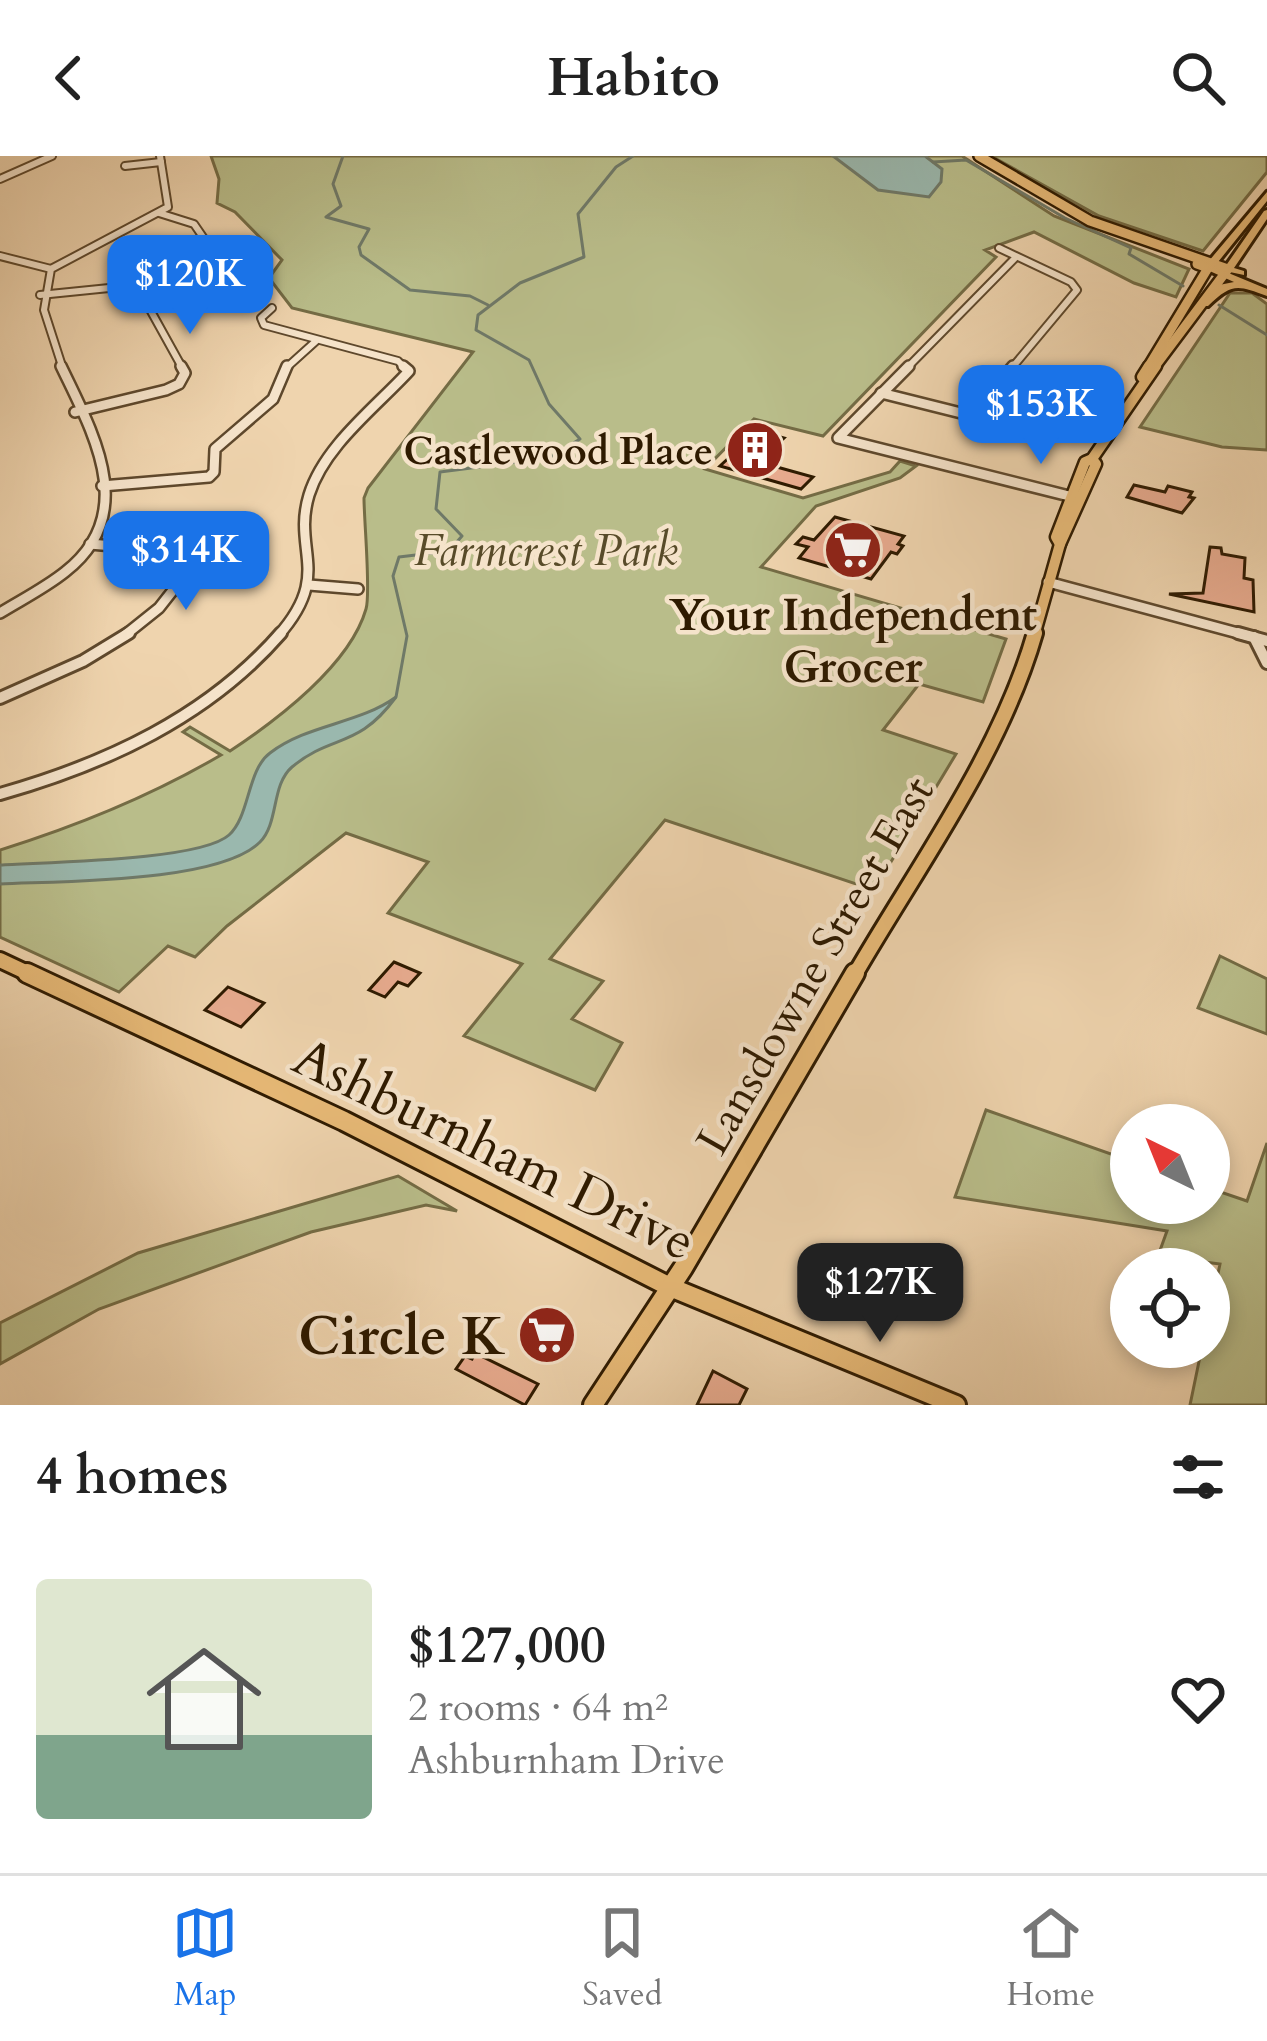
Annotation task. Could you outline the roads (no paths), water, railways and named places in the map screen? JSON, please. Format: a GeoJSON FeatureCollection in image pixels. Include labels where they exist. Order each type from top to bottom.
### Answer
{"type":"FeatureCollection","features":[{"type":"Feature","properties":{"kind":"highway"},"geometry":{"type":"LineString","coordinates":[[1217,269],[1267,195]]}},
{"type":"Feature","properties":{"kind":"highway"},"geometry":{"type":"LineString","coordinates":[[1217,269],[1267,213]]}},
{"type":"Feature","properties":{"kind":"highway"},"geometry":{"type":"LineString","coordinates":[[1217,269],[1264,288]]}},
{"type":"Feature","properties":{"kind":"highway"},"geometry":{"type":"LineString","coordinates":[[1204,304],[1226,285],[1264,288]]}},
{"type":"Feature","properties":{"kind":"main road"},"geometry":{"type":"LineString","coordinates":[[979,156],[1090,221],[1217,269],[1173,346]]}},
{"type":"Feature","properties":{"kind":"main road","name":"Lansdowne Street East"},"geometry":{"type":"LineString","coordinates":[[1139,384],[1204,304],[1217,269]]}},
{"type":"Feature","properties":{"kind":"main road","name":"Lansdowne Street East"},"geometry":{"type":"LineString","coordinates":[[592,1405],[670,1288],[979,761],[1026,663],[1075,498],[1096,464],[1092,459],[1217,269]]}},
{"type":"Feature","properties":{"kind":"main road","name":"Ashburnham Drive"},"geometry":{"type":"LineString","coordinates":[[0,960],[344,1121],[670,1288],[956,1405]]}},
{"type":"Feature","properties":{"kind":"street"},"geometry":{"type":"LineString","coordinates":[[0,179],[52,156]]}},
{"type":"Feature","properties":{"kind":"street"},"geometry":{"type":"LineString","coordinates":[[39,340],[41,283],[51,269],[159,214],[170,201],[160,159],[125,166]]}},
{"type":"Feature","properties":{"kind":"street"},"geometry":{"type":"LineString","coordinates":[[159,214],[194,224],[218,260],[233,267]]}},
{"type":"Feature","properties":{"kind":"street"},"geometry":{"type":"LineString","coordinates":[[881,393],[961,412],[976,410],[1077,290],[1070,282],[999,248]]}},
{"type":"Feature","properties":{"kind":"street"},"geometry":{"type":"LineString","coordinates":[[0,256],[51,269]]}},
{"type":"Feature","properties":{"kind":"street"},"geometry":{"type":"LineString","coordinates":[[1016,257],[838,438],[1075,498]]}},
{"type":"Feature","properties":{"kind":"street"},"geometry":{"type":"LineString","coordinates":[[40,295],[119,287],[142,295],[185,373],[179,384],[166,390],[75,412]]}},
{"type":"Feature","properties":{"kind":"street"},"geometry":{"type":"LineString","coordinates":[[0,794],[68,771],[203,705],[254,666],[293,621],[309,585],[311,548],[305,512],[314,480],[409,371],[407,365],[264,325],[261,318],[272,308]]}},
{"type":"Feature","properties":{"kind":"street"},"geometry":{"type":"LineString","coordinates":[[102,486],[209,477],[214,472],[215,449],[273,399],[288,362],[316,341]]}},
{"type":"Feature","properties":{"kind":"street"},"geometry":{"type":"LineString","coordinates":[[0,613],[50,583],[90,544],[100,520],[102,486],[95,454],[49,362]]}},
{"type":"Feature","properties":{"kind":"street"},"geometry":{"type":"LineString","coordinates":[[0,698],[44,681],[114,642],[183,584],[196,561],[194,554],[90,544]]}},
{"type":"Feature","properties":{"kind":"street"},"geometry":{"type":"LineString","coordinates":[[1048,582],[1267,640]]}},
{"type":"Feature","properties":{"kind":"street"},"geometry":{"type":"LineString","coordinates":[[309,585],[358,589]]}},
{"type":"Feature","properties":{"kind":"street"},"geometry":{"type":"LineString","coordinates":[[1254,637],[1267,663]]}},
{"type":"Feature","properties":{"kind":"water"},"geometry":{"type":"Polygon","coordinates":[[[833,156],[925,156],[942,169],[941,182],[929,197],[878,190],[833,156]]]}},
{"type":"Feature","properties":{"kind":"water"},"geometry":{"type":"Polygon","coordinates":[[[396,697],[369,726],[292,767],[281,784],[266,834],[239,855],[175,873],[0,884],[0,865],[156,855],[213,844],[236,827],[257,770],[270,753],[396,697]]]}},
{"type":"Feature","properties":{"kind":"waterway"},"geometry":{"type":"LineString","coordinates":[[343,156],[333,184],[341,206],[326,217],[369,229],[359,247],[361,255],[410,290],[470,296],[488,305]]}},
{"type":"Feature","properties":{"kind":"waterway"},"geometry":{"type":"LineString","coordinates":[[396,697],[407,636],[393,576],[399,557],[449,551],[462,536],[436,509],[440,472],[549,458],[580,439],[549,404],[529,360],[476,330],[478,315],[520,283],[584,257],[578,214],[616,167],[633,156]]}},
{"type":"Feature","properties":{"kind":"waterway"},"geometry":{"type":"LineString","coordinates":[[933,162],[966,160],[1065,218],[1131,248],[1129,254],[1183,286]]}},
{"type":"Feature","properties":{"kind":"waterway"},"geometry":{"type":"LineString","coordinates":[[1219,305],[1267,335]]}},
{"type":"Feature","properties":{"kind":"place","name":"Castlewood Place"},"geometry":{"type":"Point","coordinates":[755,450]}},
{"type":"Feature","properties":{"kind":"place","name":"Your Independent Grocer"},"geometry":{"type":"Point","coordinates":[853,550]}},
{"type":"Feature","properties":{"kind":"place","name":"Circle K"},"geometry":{"type":"Point","coordinates":[547,1335]}},
{"type":"Feature","properties":{"kind":"park label","name":"Farmcrest Park"},"geometry":{"type":"Point","coordinates":[546,549]}}]}
